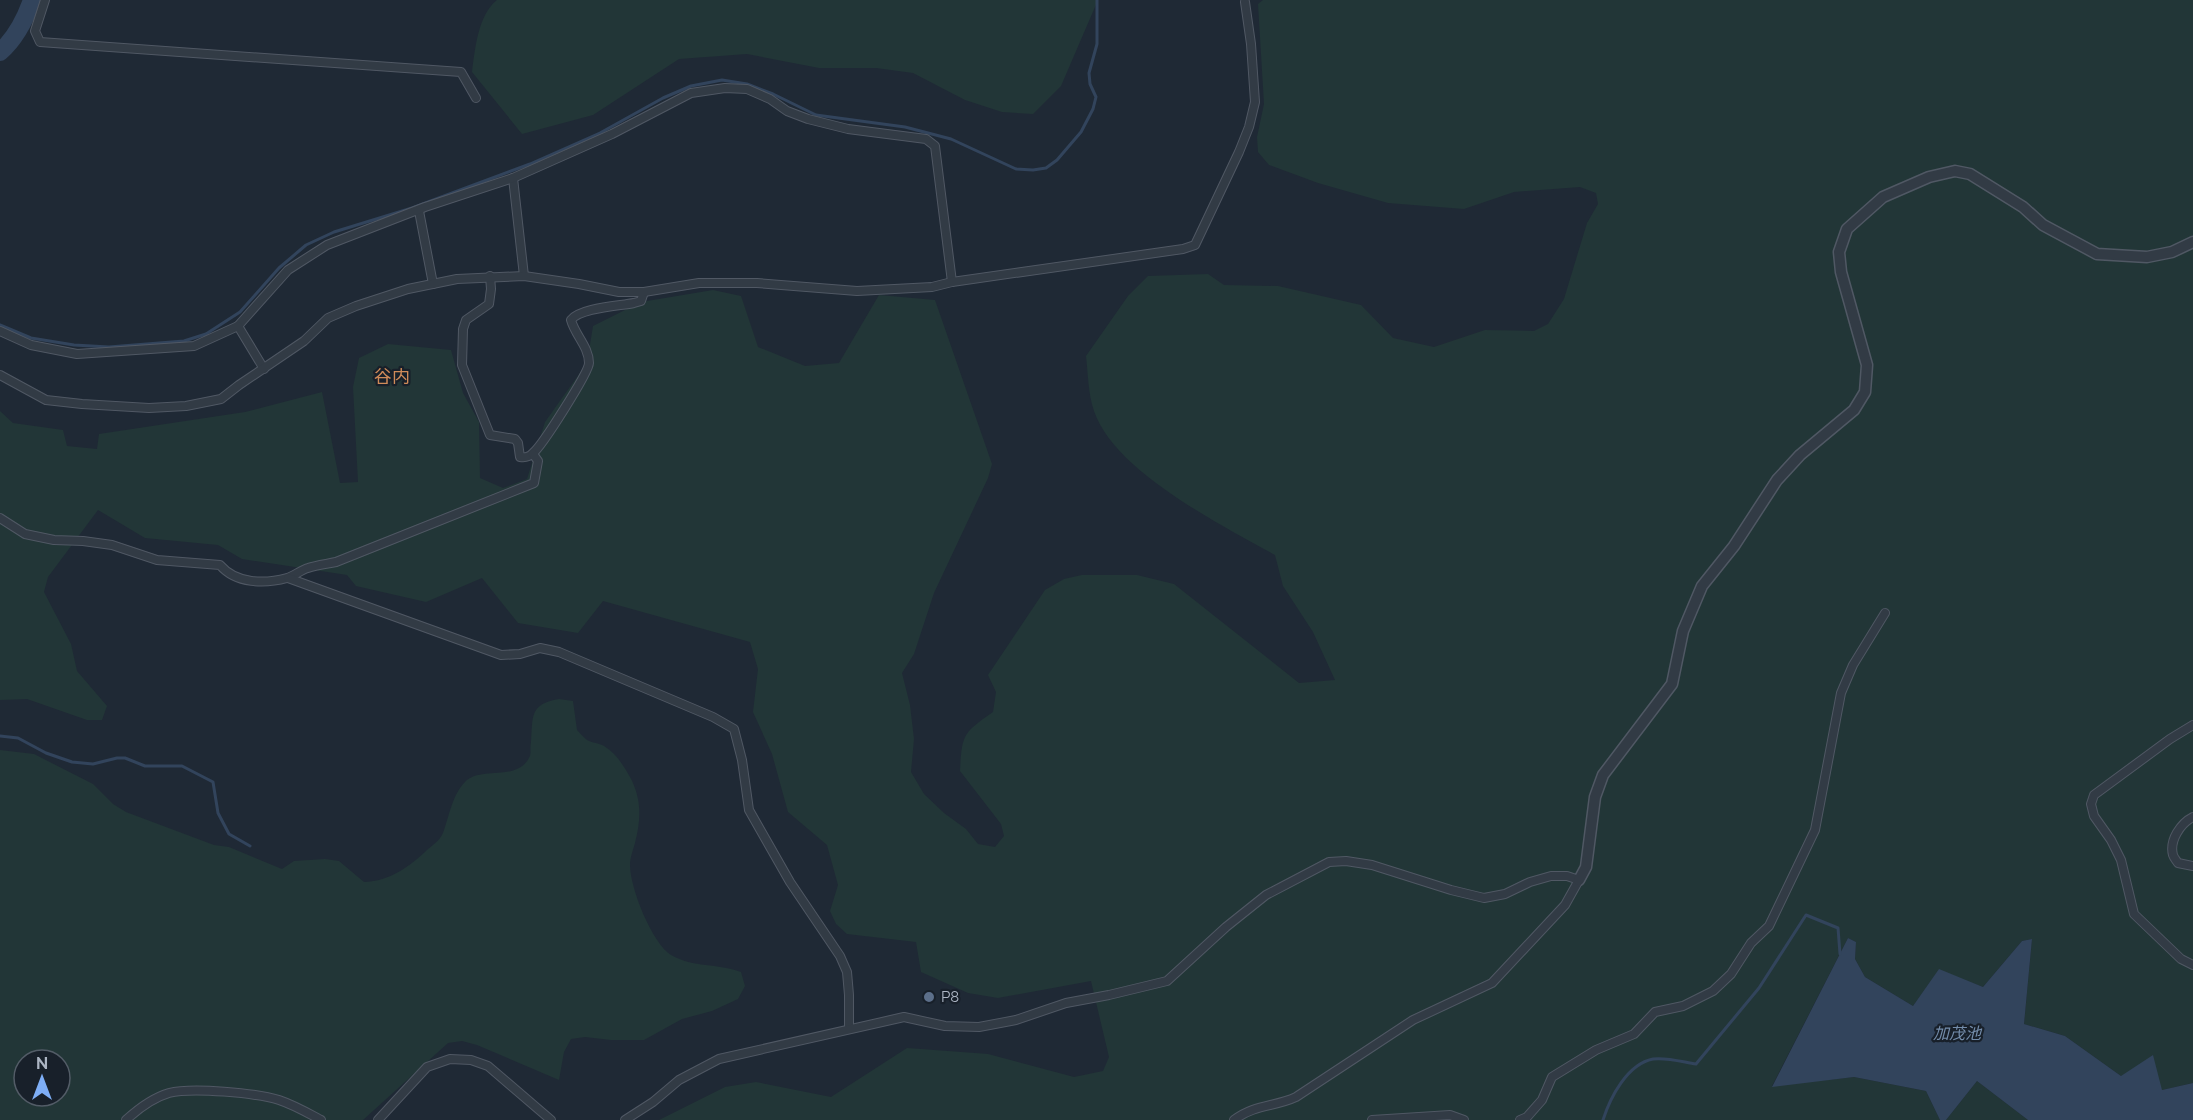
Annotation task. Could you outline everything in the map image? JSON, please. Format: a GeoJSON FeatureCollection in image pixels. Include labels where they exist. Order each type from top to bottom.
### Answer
{"type":"FeatureCollection","features":[{"type":"Feature","properties":{"kind":"street"},"geometry":{"type":"LineString","coordinates":[[45,0],[35,31],[40,42],[461,72],[476,98]]}},
{"type":"Feature","properties":{"kind":"street"},"geometry":{"type":"LineString","coordinates":[[0,375],[45,400],[114,407],[186,406],[222,399],[304,340],[328,318],[356,306],[408,290],[457,279],[524,276],[618,292],[644,292],[699,283],[757,283],[857,291],[932,286],[1183,249],[1195,245],[1249,127],[1255,102],[1245,2]]}},
{"type":"Feature","properties":{"kind":"street"},"geometry":{"type":"LineString","coordinates":[[0,331],[31,345],[77,354],[194,346],[237,327],[288,270],[327,244],[513,178],[612,134],[691,93],[724,88],[747,89],[770,99],[787,111],[808,119],[849,129],[926,139],[935,146],[952,282]]}},
{"type":"Feature","properties":{"kind":"street"},"geometry":{"type":"LineString","coordinates":[[1234,1120],[1267,1104],[1284,1103],[1296,1097],[1413,1020],[1492,983],[1565,906],[1586,867],[1595,797],[1603,775],[1672,684],[1683,630],[1702,586],[1734,546],[1777,480],[1800,455],[1854,410],[1865,392],[1867,366],[1841,272],[1839,252],[1847,229],[1883,197],[1929,177],[1955,171],[1970,174],[2023,207],[2043,225],[2097,254],[2146,257],[2172,252],[2193,242]]}},
{"type":"Feature","properties":{"kind":"street"},"geometry":{"type":"LineString","coordinates":[[513,178],[524,276]]}},
{"type":"Feature","properties":{"kind":"street"},"geometry":{"type":"LineString","coordinates":[[419,211],[433,284]]}},
{"type":"Feature","properties":{"kind":"street"},"geometry":{"type":"LineString","coordinates":[[490,276],[489,304],[466,320],[463,329],[462,364],[490,435],[515,439],[520,457],[525,458],[533,454],[548,436],[588,370],[589,361],[586,349],[573,328],[571,320],[573,316],[585,311],[641,301],[644,292]]}},
{"type":"Feature","properties":{"kind":"street"},"geometry":{"type":"LineString","coordinates":[[237,327],[264,369]]}},
{"type":"Feature","properties":{"kind":"street"},"geometry":{"type":"LineString","coordinates":[[0,518],[25,534],[54,540],[112,545],[157,560],[220,565],[225,571],[242,579],[260,581],[288,578],[306,568],[336,562],[382,545],[534,483],[538,461],[533,454]]}},
{"type":"Feature","properties":{"kind":"street"},"geometry":{"type":"LineString","coordinates":[[288,578],[501,655],[520,654],[540,648],[559,652],[713,717],[734,729],[742,760],[749,810],[790,882],[840,956],[846,972],[849,995],[849,1029]]}},
{"type":"Feature","properties":{"kind":"street"},"geometry":{"type":"LineString","coordinates":[[1520,1120],[1527,1117],[1542,1100],[1552,1077],[1596,1050],[1634,1034],[1655,1012],[1683,1006],[1713,992],[1731,974],[1751,943],[1769,926],[1815,830],[1842,693],[1853,665],[1885,613]]}},
{"type":"Feature","properties":{"kind":"street"},"geometry":{"type":"LineString","coordinates":[[2193,725],[2170,739],[2094,795],[2091,804],[2094,816],[2111,840],[2121,860],[2133,914],[2181,959],[2193,965]]}},
{"type":"Feature","properties":{"kind":"street"},"geometry":{"type":"LineString","coordinates":[[2193,817],[2184,822],[2174,839],[2172,854],[2178,863],[2193,866]]}},
{"type":"Feature","properties":{"kind":"street"},"geometry":{"type":"LineString","coordinates":[[625,1120],[653,1102],[679,1080],[719,1059],[904,1017],[945,1026],[979,1027],[1016,1020],[1066,1003],[1167,981],[1226,927],[1266,895],[1329,862],[1346,861],[1372,865],[1484,898],[1505,894],[1530,882],[1551,876],[1567,876],[1579,880]]}},
{"type":"Feature","properties":{"kind":"street"},"geometry":{"type":"LineString","coordinates":[[378,1120],[427,1067],[450,1059],[471,1060],[488,1066],[551,1120]]}},
{"type":"Feature","properties":{"kind":"street"},"geometry":{"type":"LineString","coordinates":[[126,1120],[141,1106],[167,1094],[179,1091],[218,1091],[279,1100],[321,1120]]}},
{"type":"Feature","properties":{"kind":"street"},"geometry":{"type":"LineString","coordinates":[[1372,1120],[1450,1115],[1464,1120]]}},
{"type":"Feature","properties":{"kind":"green space"},"geometry":{"type":"Polygon","coordinates":[[[497,0],[1098,0],[1061,86],[1033,114],[1002,112],[965,100],[913,73],[876,68],[819,68],[747,54],[679,59],[593,115],[522,134],[472,72],[476,43],[485,14],[497,0]]]}},
{"type":"Feature","properties":{"kind":"green space"},"geometry":{"type":"Polygon","coordinates":[[[1263,0],[2193,0],[2193,1083],[2162,1090],[2121,1076],[2065,1036],[2024,1024],[2032,939],[2022,941],[1983,987],[1939,970],[1913,1006],[1865,977],[1855,959],[1856,942],[1848,938],[1772,1086],[1854,1077],[1926,1091],[1940,1120],[659,1120],[725,1087],[756,1082],[831,1097],[907,1048],[988,1054],[1074,1077],[1103,1071],[1109,1057],[1091,981],[998,998],[968,993],[921,972],[916,942],[847,934],[836,924],[830,911],[838,885],[827,845],[788,812],[772,754],[753,712],[758,669],[750,642],[603,601],[578,633],[518,623],[482,578],[426,602],[356,586],[347,575],[242,559],[218,545],[145,538],[98,510],[48,577],[44,592],[71,644],[77,671],[107,706],[102,720],[87,720],[27,699],[0,700],[0,411],[13,423],[63,430],[67,446],[97,449],[99,434],[245,412],[322,392],[340,483],[358,482],[353,387],[359,358],[388,344],[451,350],[463,393],[479,422],[480,478],[503,488],[527,479],[545,422],[587,363],[593,326],[641,302],[713,290],[741,296],[758,347],[805,366],[839,363],[879,295],[935,300],[992,464],[988,478],[934,593],[914,654],[902,673],[910,705],[914,739],[911,772],[924,794],[966,829],[978,844],[995,847],[1004,836],[1001,824],[960,771],[963,742],[975,725],[993,712],[996,692],[988,675],[1045,590],[1064,579],[1082,575],[1137,575],[1174,584],[1299,683],[1335,680],[1313,632],[1283,586],[1275,555],[1172,494],[1123,455],[1105,433],[1092,404],[1086,356],[1128,296],[1148,276],[1208,274],[1224,285],[1278,286],[1361,305],[1393,338],[1434,347],[1485,330],[1534,331],[1548,324],[1564,299],[1587,223],[1598,204],[1596,193],[1580,187],[1514,192],[1464,209],[1388,203],[1318,183],[1269,165],[1258,152],[1257,137],[1264,104],[1258,4],[1263,0]]]}},
{"type":"Feature","properties":{"kind":"green space"},"geometry":{"type":"Polygon","coordinates":[[[559,699],[573,701],[577,730],[587,740],[602,745],[612,752],[634,785],[639,818],[630,860],[631,875],[643,914],[657,939],[664,949],[680,959],[741,972],[745,986],[738,999],[712,1011],[682,1019],[644,1040],[585,1037],[571,1039],[564,1052],[559,1080],[477,1045],[462,1041],[448,1043],[363,1120],[0,1120],[0,750],[34,754],[93,784],[113,804],[126,812],[214,845],[229,847],[282,869],[294,861],[325,859],[339,861],[364,882],[391,876],[413,862],[436,842],[443,833],[457,793],[465,782],[480,775],[508,772],[524,764],[530,755],[534,713],[542,704],[559,699]]]}},
{"type":"Feature","properties":{"kind":"green space"},"geometry":{"type":"Polygon","coordinates":[[[1977,1081],[2028,1120],[1946,1120],[1977,1081]]]}},
{"type":"Feature","properties":{"kind":"water","name":"加茂池"},"geometry":{"type":"Polygon","coordinates":[[[1848,938],[1856,942],[1855,959],[1865,977],[1913,1006],[1939,969],[1983,987],[2022,941],[2032,939],[2024,1024],[2065,1036],[2121,1076],[2153,1055],[2162,1090],[2193,1083],[2193,1120],[2028,1120],[1977,1081],[1946,1120],[1940,1120],[1926,1091],[1854,1077],[1772,1087],[1848,938]]]}},
{"type":"Feature","properties":{"kind":"waterway"},"geometry":{"type":"LineString","coordinates":[[0,52],[11,41],[32,0]]}},
{"type":"Feature","properties":{"kind":"waterway"},"geometry":{"type":"LineString","coordinates":[[0,325],[31,338],[74,345],[109,347],[184,341],[206,334],[240,312],[279,268],[306,245],[334,232],[412,208],[530,164],[600,133],[663,98],[691,86],[722,80],[747,84],[816,115],[905,127],[951,139],[1016,169],[1046,168],[1057,160],[1081,132],[1093,109],[1096,97],[1090,84],[1089,73],[1097,44],[1097,0]]}},
{"type":"Feature","properties":{"kind":"waterway"},"geometry":{"type":"LineString","coordinates":[[0,736],[18,738],[46,753],[72,762],[93,764],[125,758],[145,766],[182,766],[213,782],[218,813],[229,834],[250,846]]}},
{"type":"Feature","properties":{"kind":"waterway"},"geometry":{"type":"LineString","coordinates":[[1603,1120],[1621,1083],[1644,1062],[1663,1059],[1696,1064],[1759,988],[1806,915],[1838,928],[1840,954]]}},
{"type":"Feature","properties":{"kind":"place","name":"P8"},"geometry":{"type":"Point","coordinates":[929,997]}},
{"type":"Feature","properties":{"kind":"district","name":"谷内"},"geometry":{"type":"Point","coordinates":[392,377]}}]}
